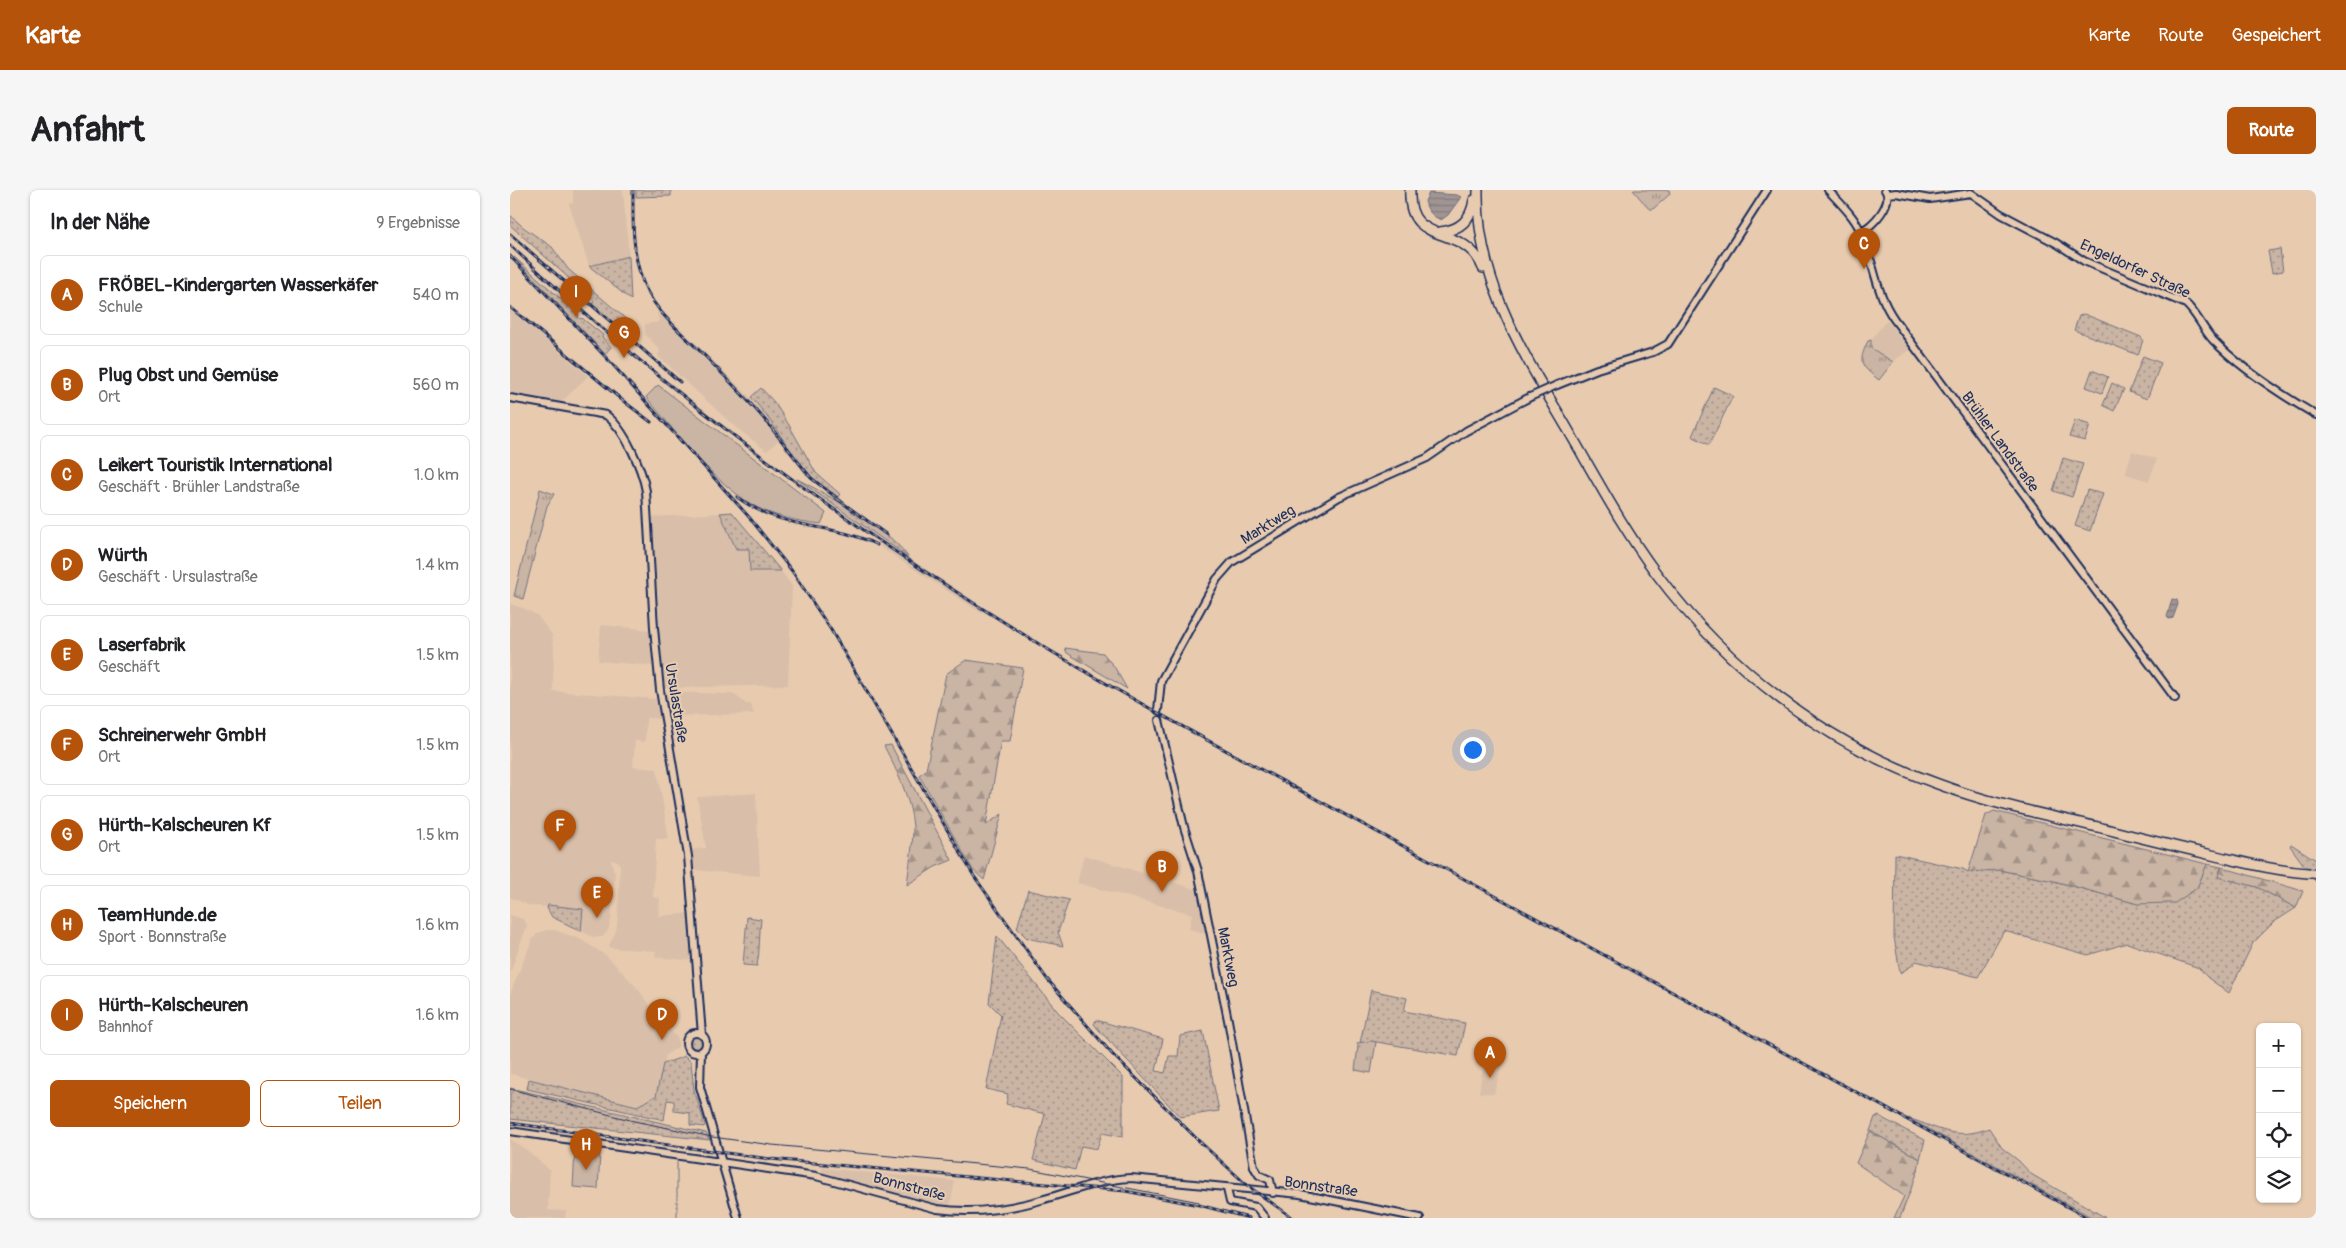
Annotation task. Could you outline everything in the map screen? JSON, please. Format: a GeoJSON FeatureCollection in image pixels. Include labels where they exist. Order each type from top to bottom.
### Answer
{"type":"FeatureCollection","features":[{"type":"Feature","properties":{"kind":"highway"},"geometry":{"type":"LineString","coordinates":[[1437,233],[1453,230],[1467,220],[1473,209],[1477,190]]}},
{"type":"Feature","properties":{"kind":"highway"},"geometry":{"type":"LineString","coordinates":[[1477,190],[1481,242],[1492,284],[1504,316],[1527,361],[1645,558],[1702,628],[1754,677],[1825,730],[1892,766],[1954,790],[2015,808],[2257,865],[2312,873]]}},
{"type":"Feature","properties":{"kind":"highway"},"geometry":{"type":"LineString","coordinates":[[1410,191],[1410,209],[1415,219],[1426,228],[1457,239],[1473,251],[1492,284]]}},
{"type":"Feature","properties":{"kind":"street","name":"Marktweg"},"geometry":{"type":"LineString","coordinates":[[1158,710],[1160,681],[1217,580],[1232,562],[1339,497],[1427,458],[1466,431],[1556,384],[1660,349],[1676,335],[1767,190]]}},
{"type":"Feature","properties":{"kind":"street","name":"Brühler Landstraße"},"geometry":{"type":"LineString","coordinates":[[1828,190],[1850,214],[1861,230],[1877,287],[1887,309],[2175,698]]}},
{"type":"Feature","properties":{"kind":"street"},"geometry":{"type":"LineString","coordinates":[[1861,230],[1876,219],[1888,200],[1887,192]]}},
{"type":"Feature","properties":{"kind":"street","name":"Engeldorfer Straße"},"geometry":{"type":"LineString","coordinates":[[1887,192],[1930,199],[1971,193],[2001,214],[2056,243],[2084,261],[2186,304],[2192,310],[2201,326],[2223,350],[2277,390],[2316,415]]}},
{"type":"Feature","properties":{"kind":"street","name":"Ursulastraße"},"geometry":{"type":"LineString","coordinates":[[510,398],[606,415],[616,426],[640,468],[645,485],[660,690],[688,856],[701,1015],[699,1034],[706,1045],[701,1052],[700,1072]]}},
{"type":"Feature","properties":{"kind":"street","name":"Marktweg"},"geometry":{"type":"LineString","coordinates":[[1159,720],[1184,827],[1198,871],[1254,1167],[1259,1175],[1270,1180],[1273,1193]]}},
{"type":"Feature","properties":{"kind":"street","name":"Ursulastraße"},"geometry":{"type":"LineString","coordinates":[[699,1034],[690,1035],[686,1043],[688,1049],[694,1054],[700,1072],[705,1107],[738,1218]]}},
{"type":"Feature","properties":{"kind":"street"},"geometry":{"type":"LineString","coordinates":[[694,1054],[701,1052]]}},
{"type":"Feature","properties":{"kind":"street","name":"Bonnstraße"},"geometry":{"type":"LineString","coordinates":[[510,1131],[816,1176],[937,1209],[955,1212],[1000,1210],[1118,1178],[1300,1194],[1420,1218]]}},
{"type":"Feature","properties":{"kind":"street"},"geometry":{"type":"LineString","coordinates":[[728,1180],[731,1172],[738,1166]]}},
{"type":"Feature","properties":{"kind":"street"},"geometry":{"type":"LineString","coordinates":[[1227,1189],[1230,1202],[1256,1207],[1265,1218]]}},
{"type":"Feature","properties":{"kind":"shaded area"},"geometry":{"type":"Polygon","coordinates":[[[573,190],[623,190],[629,256],[589,266],[569,204],[573,203],[573,190]]]}},
{"type":"Feature","properties":{"kind":"shaded area"},"geometry":{"type":"Polygon","coordinates":[[[1429,193],[1461,197],[1448,215],[1441,220],[1427,208],[1425,201],[1429,193]]]}},
{"type":"Feature","properties":{"kind":"shaded area"},"geometry":{"type":"Polygon","coordinates":[[[510,309],[588,376],[561,403],[510,395],[510,309]]]}},
{"type":"Feature","properties":{"kind":"shaded area"},"geometry":{"type":"Polygon","coordinates":[[[661,309],[763,410],[782,437],[767,451],[735,427],[658,356],[660,350],[645,334],[645,324],[659,322],[657,312],[661,309]]]}},
{"type":"Feature","properties":{"kind":"shaded area"},"geometry":{"type":"Polygon","coordinates":[[[1888,321],[1910,349],[1893,362],[1871,348],[1871,340],[1884,323],[1888,321]]]}},
{"type":"Feature","properties":{"kind":"shaded area"},"geometry":{"type":"Polygon","coordinates":[[[2132,451],[2157,459],[2149,481],[2125,474],[2132,451]]]}},
{"type":"Feature","properties":{"kind":"shaded area"},"geometry":{"type":"Polygon","coordinates":[[[720,513],[736,549],[749,549],[750,571],[781,571],[792,586],[788,685],[666,688],[662,685],[655,618],[652,517],[720,513]]]}},
{"type":"Feature","properties":{"kind":"shaded area"},"geometry":{"type":"Polygon","coordinates":[[[883,541],[985,608],[981,613],[880,547],[883,541]]]}},
{"type":"Feature","properties":{"kind":"shaded area"},"geometry":{"type":"Polygon","coordinates":[[[2172,599],[2177,600],[2178,604],[2173,618],[2169,619],[2167,617],[2172,599]]]}},
{"type":"Feature","properties":{"kind":"shaded area"},"geometry":{"type":"Polygon","coordinates":[[[510,604],[537,615],[552,635],[554,648],[553,691],[658,699],[661,719],[646,718],[645,742],[635,741],[633,767],[657,769],[669,839],[656,839],[653,897],[660,898],[659,916],[690,913],[695,961],[655,957],[656,951],[610,948],[609,945],[616,931],[618,917],[620,865],[616,860],[611,860],[615,874],[611,920],[608,930],[603,937],[593,937],[581,931],[582,909],[530,906],[510,897],[510,604]]]}},
{"type":"Feature","properties":{"kind":"shaded area"},"geometry":{"type":"Polygon","coordinates":[[[601,625],[651,630],[655,666],[598,661],[601,625]]]}},
{"type":"Feature","properties":{"kind":"shaded area"},"geometry":{"type":"Polygon","coordinates":[[[667,692],[734,694],[746,704],[751,704],[754,714],[667,716],[664,695],[667,692]]]}},
{"type":"Feature","properties":{"kind":"shaded area"},"geometry":{"type":"Polygon","coordinates":[[[756,793],[760,876],[694,870],[690,850],[706,848],[697,797],[756,793]]]}},
{"type":"Feature","properties":{"kind":"shaded area"},"geometry":{"type":"Polygon","coordinates":[[[1084,855],[1198,890],[1206,934],[1189,929],[1192,914],[1077,883],[1084,855]]]}},
{"type":"Feature","properties":{"kind":"shaded area"},"geometry":{"type":"Polygon","coordinates":[[[510,915],[523,919],[527,925],[510,973],[510,915]]]}},
{"type":"Feature","properties":{"kind":"shaded area"},"geometry":{"type":"Polygon","coordinates":[[[546,930],[555,930],[580,939],[607,956],[639,990],[660,1021],[678,1038],[678,1047],[666,1055],[656,1096],[637,1106],[510,1074],[510,994],[532,940],[538,933],[546,930]]]}},
{"type":"Feature","properties":{"kind":"shaded area"},"geometry":{"type":"Polygon","coordinates":[[[1484,1060],[1502,1064],[1494,1094],[1479,1093],[1484,1060]]]}},
{"type":"Feature","properties":{"kind":"shaded area"},"geometry":{"type":"Polygon","coordinates":[[[510,1139],[550,1170],[548,1210],[566,1211],[565,1218],[510,1218],[510,1139]]]}},
{"type":"Feature","properties":{"kind":"shaded area"},"geometry":{"type":"Polygon","coordinates":[[[822,1168],[955,1181],[950,1207],[913,1200],[822,1174],[822,1168]]]}},
{"type":"Feature","properties":{"kind":"green space"},"geometry":{"type":"Polygon","coordinates":[[[636,190],[671,190],[671,196],[636,197],[636,190]]]}},
{"type":"Feature","properties":{"kind":"green space"},"geometry":{"type":"Polygon","coordinates":[[[1633,190],[1669,190],[1670,194],[1653,209],[1649,209],[1633,190]]]}},
{"type":"Feature","properties":{"kind":"green space"},"geometry":{"type":"Polygon","coordinates":[[[510,215],[523,227],[552,247],[568,269],[626,319],[617,325],[592,305],[594,301],[510,225],[510,215]]]}},
{"type":"Feature","properties":{"kind":"green space"},"geometry":{"type":"Polygon","coordinates":[[[2280,249],[2283,271],[2272,273],[2268,251],[2280,249]]]}},
{"type":"Feature","properties":{"kind":"green space"},"geometry":{"type":"Polygon","coordinates":[[[629,256],[631,300],[589,266],[629,256]]]}},
{"type":"Feature","properties":{"kind":"green space"},"geometry":{"type":"Polygon","coordinates":[[[514,257],[579,315],[578,317],[582,318],[603,335],[602,337],[611,347],[605,354],[514,257]]]}},
{"type":"Feature","properties":{"kind":"green space"},"geometry":{"type":"Polygon","coordinates":[[[2084,314],[2141,337],[2143,340],[2138,355],[2074,330],[2079,316],[2084,314]]]}},
{"type":"Feature","properties":{"kind":"green space"},"geometry":{"type":"Polygon","coordinates":[[[1871,340],[1871,348],[1893,362],[1879,380],[1868,371],[1862,359],[1868,341],[1871,340]]]}},
{"type":"Feature","properties":{"kind":"green space"},"geometry":{"type":"Polygon","coordinates":[[[2143,356],[2161,363],[2147,399],[2129,392],[2143,356]]]}},
{"type":"Feature","properties":{"kind":"green space"},"geometry":{"type":"Polygon","coordinates":[[[2092,370],[2108,377],[2102,393],[2086,387],[2092,370]]]}},
{"type":"Feature","properties":{"kind":"green space"},"geometry":{"type":"Polygon","coordinates":[[[2112,383],[2124,389],[2114,411],[2103,405],[2112,383]]]}},
{"type":"Feature","properties":{"kind":"green space"},"geometry":{"type":"Polygon","coordinates":[[[658,385],[826,513],[821,524],[792,519],[765,511],[733,491],[693,453],[646,397],[658,385]]]}},
{"type":"Feature","properties":{"kind":"green space"},"geometry":{"type":"Polygon","coordinates":[[[1714,387],[1733,396],[1709,445],[1692,436],[1714,387]]]}},
{"type":"Feature","properties":{"kind":"green space"},"geometry":{"type":"Polygon","coordinates":[[[761,388],[774,402],[789,425],[816,473],[840,494],[838,497],[810,475],[751,397],[761,388]]]}},
{"type":"Feature","properties":{"kind":"green space"},"geometry":{"type":"Polygon","coordinates":[[[2075,420],[2090,425],[2085,441],[2069,437],[2075,420]]]}},
{"type":"Feature","properties":{"kind":"green space"},"geometry":{"type":"Polygon","coordinates":[[[2063,458],[2083,464],[2072,497],[2053,491],[2063,458]]]}},
{"type":"Feature","properties":{"kind":"green space"},"geometry":{"type":"Polygon","coordinates":[[[797,479],[841,503],[873,524],[899,546],[908,557],[797,479]]]}},
{"type":"Feature","properties":{"kind":"green space"},"geometry":{"type":"Polygon","coordinates":[[[540,489],[554,494],[547,506],[523,599],[514,596],[540,489]]]}},
{"type":"Feature","properties":{"kind":"green space"},"geometry":{"type":"Polygon","coordinates":[[[2087,490],[2103,494],[2090,531],[2075,526],[2087,490]]]}},
{"type":"Feature","properties":{"kind":"green space"},"geometry":{"type":"Polygon","coordinates":[[[732,512],[781,571],[750,571],[749,549],[736,549],[720,513],[732,512]]]}},
{"type":"Feature","properties":{"kind":"green space"},"geometry":{"type":"Polygon","coordinates":[[[1065,648],[1103,653],[1115,668],[1127,689],[1067,653],[1065,648]]]}},
{"type":"Feature","properties":{"kind":"green space"},"geometry":{"type":"Polygon","coordinates":[[[966,660],[1023,668],[1010,741],[1001,741],[986,825],[1002,814],[984,880],[973,870],[919,775],[926,770],[946,674],[966,660]]]}},
{"type":"Feature","properties":{"kind":"green space"},"geometry":{"type":"Polygon","coordinates":[[[891,745],[952,860],[935,867],[907,885],[912,849],[912,817],[898,775],[884,746],[891,745]]]}},
{"type":"Feature","properties":{"kind":"green space"},"geometry":{"type":"Polygon","coordinates":[[[1994,811],[2207,864],[2197,888],[2175,903],[2138,904],[2054,881],[1999,870],[1968,872],[1986,815],[1994,811]]]}},
{"type":"Feature","properties":{"kind":"green space"},"geometry":{"type":"Polygon","coordinates":[[[2291,844],[2316,860],[2316,882],[2290,846],[2291,844]]]}},
{"type":"Feature","properties":{"kind":"green space"},"geometry":{"type":"Polygon","coordinates":[[[1895,854],[1963,869],[1968,872],[1999,870],[2054,881],[2138,904],[2197,888],[2207,864],[2221,867],[2219,877],[2257,887],[2296,908],[2274,922],[2253,943],[2229,993],[2208,978],[2199,968],[2127,943],[2088,955],[2004,931],[1978,977],[1916,961],[1900,973],[1894,937],[1895,854]]]}},
{"type":"Feature","properties":{"kind":"green space"},"geometry":{"type":"Polygon","coordinates":[[[2221,867],[2303,891],[2296,908],[2257,887],[2218,877],[2221,867]]]}},
{"type":"Feature","properties":{"kind":"green space"},"geometry":{"type":"Polygon","coordinates":[[[1028,890],[1069,900],[1058,932],[1063,946],[1027,938],[1017,928],[1028,890]]]}},
{"type":"Feature","properties":{"kind":"green space"},"geometry":{"type":"Polygon","coordinates":[[[548,905],[583,909],[581,931],[552,917],[547,908],[548,905]]]}},
{"type":"Feature","properties":{"kind":"green space"},"geometry":{"type":"Polygon","coordinates":[[[747,917],[761,919],[757,966],[743,965],[747,917]]]}},
{"type":"Feature","properties":{"kind":"green space"},"geometry":{"type":"Polygon","coordinates":[[[997,936],[1058,1012],[1123,1077],[1123,1137],[1102,1133],[1097,1149],[1081,1146],[1075,1170],[1033,1160],[1045,1114],[1006,1104],[1008,1094],[986,1089],[1001,1015],[989,1003],[997,936]]]}},
{"type":"Feature","properties":{"kind":"green space"},"geometry":{"type":"Polygon","coordinates":[[[1371,990],[1407,998],[1404,1011],[1465,1023],[1458,1056],[1371,1041],[1360,1043],[1371,990]]]}},
{"type":"Feature","properties":{"kind":"green space"},"geometry":{"type":"Polygon","coordinates":[[[1096,1020],[1163,1039],[1156,1071],[1165,1073],[1169,1056],[1178,1056],[1180,1036],[1203,1031],[1219,1111],[1180,1117],[1098,1029],[1094,1024],[1096,1020]]]}},
{"type":"Feature","properties":{"kind":"green space"},"geometry":{"type":"Polygon","coordinates":[[[696,1036],[702,1038],[704,1044],[702,1050],[696,1052],[690,1050],[688,1044],[690,1038],[696,1036]]]}},
{"type":"Feature","properties":{"kind":"green space"},"geometry":{"type":"Polygon","coordinates":[[[1376,1042],[1371,1073],[1355,1070],[1357,1043],[1376,1042]]]}},
{"type":"Feature","properties":{"kind":"green space"},"geometry":{"type":"Polygon","coordinates":[[[685,1056],[691,1062],[694,1090],[705,1124],[704,1127],[690,1125],[690,1113],[674,1111],[674,1101],[667,1100],[664,1120],[527,1089],[529,1079],[637,1106],[656,1096],[663,1064],[685,1056]]]}},
{"type":"Feature","properties":{"kind":"green space"},"geometry":{"type":"Polygon","coordinates":[[[510,1088],[706,1133],[710,1140],[510,1119],[510,1088]]]}},
{"type":"Feature","properties":{"kind":"green space"},"geometry":{"type":"Polygon","coordinates":[[[1878,1116],[1925,1140],[1920,1159],[1870,1131],[1875,1117],[1878,1116]]]}},
{"type":"Feature","properties":{"kind":"green space"},"geometry":{"type":"Polygon","coordinates":[[[1908,1118],[1948,1132],[1967,1133],[1989,1128],[2002,1148],[2019,1161],[2031,1174],[2106,1218],[2093,1218],[1908,1118]]]}},
{"type":"Feature","properties":{"kind":"green space"},"geometry":{"type":"Polygon","coordinates":[[[1870,1131],[1920,1159],[1918,1171],[1900,1218],[1894,1218],[1904,1196],[1856,1163],[1870,1131]]]}},
{"type":"Feature","properties":{"kind":"green space"},"geometry":{"type":"Polygon","coordinates":[[[575,1150],[600,1153],[598,1189],[573,1187],[575,1150]]]}},
{"type":"Feature","properties":{"kind":"waterway"},"geometry":{"type":"LineString","coordinates":[[677,1162],[677,1218]]}},
{"type":"Feature","properties":{"kind":"tram line"},"geometry":{"type":"LineString","coordinates":[[510,1089],[634,1121],[712,1137],[772,1145],[1030,1169],[1199,1202]]}},
{"type":"Feature","properties":{"kind":"railway"},"geometry":{"type":"LineString","coordinates":[[633,190],[637,263],[644,286],[667,319],[742,394],[777,435]]}},
{"type":"Feature","properties":{"kind":"railway"},"geometry":{"type":"LineString","coordinates":[[510,234],[680,382]]}},
{"type":"Feature","properties":{"kind":"railway"},"geometry":{"type":"LineString","coordinates":[[510,245],[634,355],[698,408],[764,458],[900,555],[1039,644],[1234,755],[2088,1218]]}},
{"type":"Feature","properties":{"kind":"railway"},"geometry":{"type":"LineString","coordinates":[[510,256],[613,365],[749,517],[792,571],[831,630],[974,876],[1047,979],[1112,1054],[1199,1141],[1248,1186],[1293,1218]]}},
{"type":"Feature","properties":{"kind":"railway"},"geometry":{"type":"LineString","coordinates":[[510,307],[651,422]]}},
{"type":"Feature","properties":{"kind":"railway"},"geometry":{"type":"LineString","coordinates":[[773,430],[811,478],[842,502]]}},
{"type":"Feature","properties":{"kind":"railway"},"geometry":{"type":"LineString","coordinates":[[737,497],[772,516],[841,532],[877,545]]}},
{"type":"Feature","properties":{"kind":"railway"},"geometry":{"type":"LineString","coordinates":[[836,498],[887,535]]}},
{"type":"Feature","properties":{"kind":"railway"},"geometry":{"type":"LineString","coordinates":[[510,1123],[770,1159],[1125,1191],[1199,1205],[1249,1218]]}},
{"type":"Feature","properties":{"kind":"place","name":"Leikert Touristik International"},"geometry":{"type":"Point","coordinates":[1864,269]}},
{"type":"Feature","properties":{"kind":"place","name":"Hürth-Kalscheuren"},"geometry":{"type":"Point","coordinates":[576,317]}},
{"type":"Feature","properties":{"kind":"place","name":"Hürth-Kalscheuren Kf"},"geometry":{"type":"Point","coordinates":[624,358]}},
{"type":"Feature","properties":{"kind":"place","name":"Schreinerwehr GmbH"},"geometry":{"type":"Point","coordinates":[560,851]}},
{"type":"Feature","properties":{"kind":"place","name":"Plug Obst und Gemüse"},"geometry":{"type":"Point","coordinates":[1162,892]}},
{"type":"Feature","properties":{"kind":"place","name":"Laserfabrik"},"geometry":{"type":"Point","coordinates":[597,918]}},
{"type":"Feature","properties":{"kind":"place","name":"Würth"},"geometry":{"type":"Point","coordinates":[662,1040]}},
{"type":"Feature","properties":{"kind":"place","name":"FRÖBEL-Kindergarten Wasserkäfer"},"geometry":{"type":"Point","coordinates":[1490,1078]}},
{"type":"Feature","properties":{"kind":"place","name":"TeamHunde.de"},"geometry":{"type":"Point","coordinates":[586,1170]}}]}
